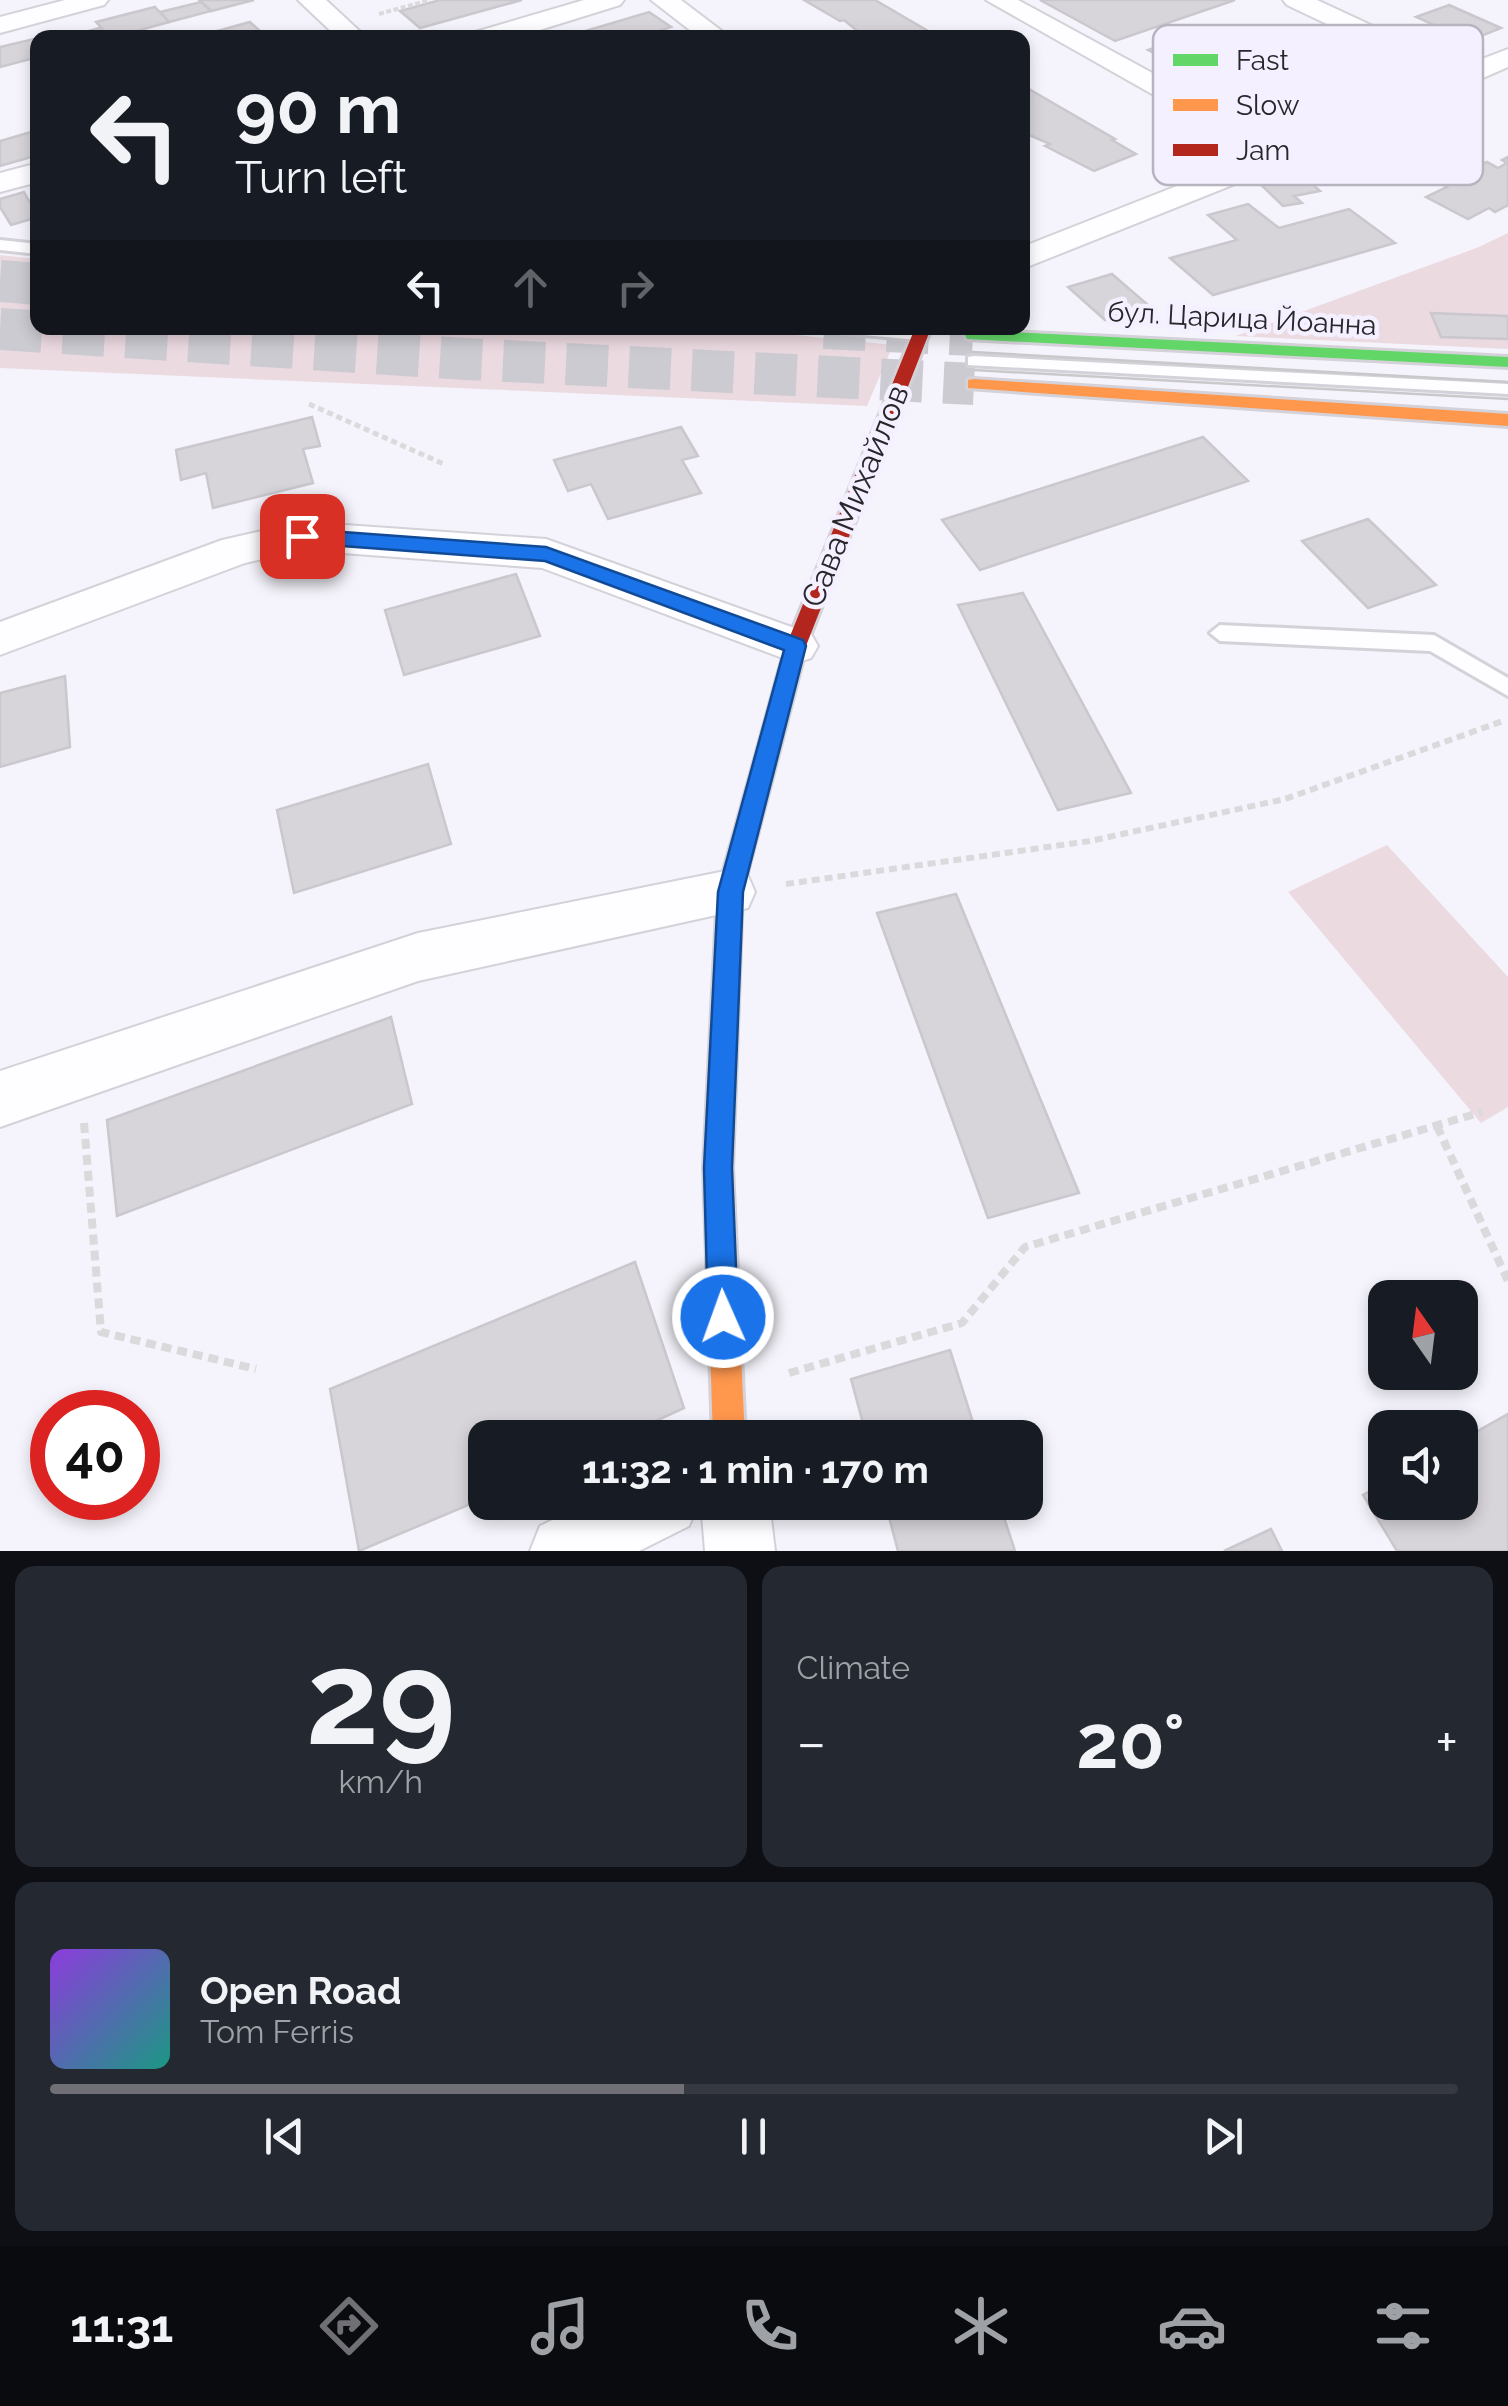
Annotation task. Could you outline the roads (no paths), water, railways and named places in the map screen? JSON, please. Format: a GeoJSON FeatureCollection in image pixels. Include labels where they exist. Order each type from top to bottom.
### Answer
{"type":"FeatureCollection","features":[{"type":"Feature","properties":{"kind":"main road","name":"Сава Михайлов"},"geometry":{"type":"LineString","coordinates":[[728,1420],[718,1168],[730,892],[796,646],[913,335]]}},
{"type":"Feature","properties":{"kind":"main road","name":"бул. Царица Йоанна"},"geometry":{"type":"LineString","coordinates":[[972,335],[1508,362]]}},
{"type":"Feature","properties":{"kind":"main road"},"geometry":{"type":"LineString","coordinates":[[974,372],[1508,420]]}},
{"type":"Feature","properties":{"kind":"street"},"geometry":{"type":"LineString","coordinates":[[0,24],[95,0]]}},
{"type":"Feature","properties":{"kind":"street"},"geometry":{"type":"LineString","coordinates":[[311,0],[345,30]]}},
{"type":"Feature","properties":{"kind":"street"},"geometry":{"type":"LineString","coordinates":[[511,30],[612,0]]}},
{"type":"Feature","properties":{"kind":"street"},"geometry":{"type":"LineString","coordinates":[[664,0],[707,30]]}},
{"type":"Feature","properties":{"kind":"street"},"geometry":{"type":"LineString","coordinates":[[998,0],[1153,84]]}},
{"type":"Feature","properties":{"kind":"street"},"geometry":{"type":"LineString","coordinates":[[1296,0],[1349,25]]}},
{"type":"Feature","properties":{"kind":"street"},"geometry":{"type":"LineString","coordinates":[[1483,69],[1508,58]]}},
{"type":"Feature","properties":{"kind":"street"},"geometry":{"type":"LineString","coordinates":[[0,183],[30,174]]}},
{"type":"Feature","properties":{"kind":"street"},"geometry":{"type":"LineString","coordinates":[[1030,252],[1202,185]]}},
{"type":"Feature","properties":{"kind":"street"},"geometry":{"type":"LineString","coordinates":[[0,639],[237,550],[302,536],[546,554],[796,646]]}},
{"type":"Feature","properties":{"kind":"street"},"geometry":{"type":"LineString","coordinates":[[0,1099],[418,956],[730,892]]}},
{"type":"Feature","properties":{"kind":"street"},"geometry":{"type":"LineString","coordinates":[[564,1551],[628,1520]]}},
{"type":"Feature","properties":{"kind":"street"},"geometry":{"type":"LineString","coordinates":[[737,1520],[740,1551]]}},
{"type":"Feature","properties":{"kind":"lane"},"geometry":{"type":"LineString","coordinates":[[0,245],[30,248]]}},
{"type":"Feature","properties":{"kind":"lane"},"geometry":{"type":"LineString","coordinates":[[974,372],[1508,389]]}},
{"type":"Feature","properties":{"kind":"lane"},"geometry":{"type":"LineString","coordinates":[[1220,634],[1434,643],[1508,688]]}},
{"type":"Feature","properties":{"kind":"tunnel"},"geometry":{"type":"LineString","coordinates":[[0,281],[30,283]]}},
{"type":"Feature","properties":{"kind":"tunnel"},"geometry":{"type":"LineString","coordinates":[[0,329],[30,331]]}},
{"type":"Feature","properties":{"kind":"tunnel"},"geometry":{"type":"LineString","coordinates":[[93,335],[466,359],[974,384]]}},
{"type":"Feature","properties":{"kind":"tram line"},"geometry":{"type":"LineString","coordinates":[[973,352],[1508,382]]}},
{"type":"Feature","properties":{"kind":"tram line"},"geometry":{"type":"LineString","coordinates":[[974,370],[1508,399]]}}]}
